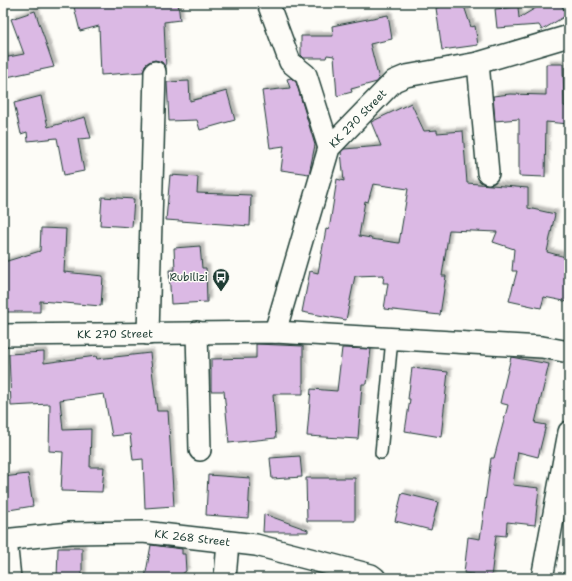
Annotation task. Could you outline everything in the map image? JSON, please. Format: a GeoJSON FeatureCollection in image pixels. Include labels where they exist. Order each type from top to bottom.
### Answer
{"type":"FeatureCollection","features":[{"type":"Feature","properties":{"kind":"street"},"geometry":{"type":"LineString","coordinates":[[268,3],[290,62],[306,75],[329,148]]}},
{"type":"Feature","properties":{"kind":"street","name":"KK 270 Street"},"geometry":{"type":"LineString","coordinates":[[275,332],[329,148],[394,81],[406,76],[478,63],[569,36]]}},
{"type":"Feature","properties":{"kind":"street"},"geometry":{"type":"LineString","coordinates":[[478,63],[488,173]]}},
{"type":"Feature","properties":{"kind":"street"},"geometry":{"type":"LineString","coordinates":[[148,334],[155,72]]}},
{"type":"Feature","properties":{"kind":"street"},"geometry":{"type":"LineString","coordinates":[[197,332],[200,450]]}},
{"type":"Feature","properties":{"kind":"street","name":"KK 270 Street"},"geometry":{"type":"LineString","coordinates":[[3,335],[275,332],[542,348],[569,352]]}},
{"type":"Feature","properties":{"kind":"street"},"geometry":{"type":"LineString","coordinates":[[543,573],[569,432]]}},
{"type":"Feature","properties":{"kind":"street","name":"KK 268 Street"},"geometry":{"type":"LineString","coordinates":[[10,578],[4,540],[70,533],[143,532],[228,543],[256,545],[370,575],[375,578]]}},
{"type":"Feature","properties":{"kind":"street"},"geometry":{"type":"LineString","coordinates":[[225,578],[228,543]]}},
{"type":"Feature","properties":{"kind":"lane"},"geometry":{"type":"LineString","coordinates":[[381,453],[392,339]]}},
{"type":"Feature","properties":{"kind":"building"},"geometry":{"type":"Polygon","coordinates":[[[73,3],[178,3],[180,20],[164,22],[166,69],[162,62],[155,60],[145,65],[143,72],[101,75],[99,26],[80,31],[73,3]]]}},
{"type":"Feature","properties":{"kind":"building"},"geometry":{"type":"Polygon","coordinates":[[[450,3],[463,3],[471,27],[475,26],[478,45],[442,50],[436,8],[450,3]]]}},
{"type":"Feature","properties":{"kind":"building"},"geometry":{"type":"Polygon","coordinates":[[[544,3],[560,3],[567,15],[542,30],[539,25],[497,28],[495,9],[518,7],[519,18],[544,3]]]}},
{"type":"Feature","properties":{"kind":"building"},"geometry":{"type":"Polygon","coordinates":[[[35,11],[54,67],[7,77],[3,58],[24,54],[11,19],[35,11]]]}},
{"type":"Feature","properties":{"kind":"building"},"geometry":{"type":"Polygon","coordinates":[[[388,15],[392,39],[370,44],[379,79],[377,82],[351,89],[352,92],[337,96],[334,56],[327,55],[326,58],[304,58],[301,55],[301,36],[333,36],[332,26],[388,15]]]}},
{"type":"Feature","properties":{"kind":"building"},"geometry":{"type":"Polygon","coordinates":[[[546,64],[563,64],[564,106],[569,107],[569,124],[546,122],[545,177],[519,176],[519,119],[495,121],[493,96],[510,94],[546,95],[546,64]]]}},
{"type":"Feature","properties":{"kind":"building"},"geometry":{"type":"Polygon","coordinates":[[[291,78],[296,82],[315,145],[309,174],[281,170],[284,146],[270,148],[262,91],[290,88],[287,79],[291,78]]]}},
{"type":"Feature","properties":{"kind":"building"},"geometry":{"type":"Polygon","coordinates":[[[189,81],[190,101],[227,91],[235,120],[200,130],[197,120],[169,121],[167,82],[189,81]]]}},
{"type":"Feature","properties":{"kind":"building"},"geometry":{"type":"Polygon","coordinates":[[[41,96],[48,127],[85,117],[91,138],[78,139],[84,171],[64,175],[57,138],[28,141],[27,132],[21,134],[14,103],[41,96]]]}},
{"type":"Feature","properties":{"kind":"building"},"geometry":{"type":"Polygon","coordinates":[[[411,103],[424,131],[437,130],[437,133],[463,131],[467,183],[528,188],[528,208],[555,214],[547,252],[569,258],[569,302],[544,297],[541,308],[509,301],[517,271],[512,271],[514,249],[493,242],[497,232],[449,230],[442,276],[446,276],[440,315],[384,309],[388,283],[383,283],[384,275],[355,276],[346,320],[302,312],[310,271],[318,273],[326,229],[329,230],[337,179],[344,181],[341,152],[344,149],[381,146],[371,122],[411,103]],[[373,184],[368,202],[365,201],[359,236],[399,243],[408,189],[373,184]]]}},
{"type":"Feature","properties":{"kind":"building"},"geometry":{"type":"Polygon","coordinates":[[[170,175],[198,177],[197,193],[251,195],[250,226],[166,220],[170,175]]]}},
{"type":"Feature","properties":{"kind":"building"},"geometry":{"type":"Polygon","coordinates":[[[102,197],[134,199],[132,227],[100,225],[102,197]]]}},
{"type":"Feature","properties":{"kind":"building"},"geometry":{"type":"Polygon","coordinates":[[[41,228],[66,229],[64,272],[103,276],[101,306],[40,301],[40,312],[3,312],[4,262],[40,251],[41,228]]]}},
{"type":"Feature","properties":{"kind":"building"},"geometry":{"type":"Polygon","coordinates":[[[200,246],[202,268],[206,268],[207,302],[171,304],[169,270],[175,270],[174,248],[200,246]]]}},
{"type":"Feature","properties":{"kind":"building"},"geometry":{"type":"Polygon","coordinates":[[[256,344],[303,346],[303,394],[273,394],[276,438],[229,443],[224,391],[211,391],[211,359],[256,358],[256,344]]]}},
{"type":"Feature","properties":{"kind":"building"},"geometry":{"type":"Polygon","coordinates":[[[342,348],[371,349],[367,384],[362,384],[358,439],[307,436],[311,389],[337,391],[342,348]]]}},
{"type":"Feature","properties":{"kind":"building"},"geometry":{"type":"Polygon","coordinates":[[[44,352],[44,363],[96,356],[97,359],[150,353],[157,411],[168,411],[174,506],[145,508],[143,459],[133,460],[130,434],[112,436],[104,394],[60,400],[63,430],[91,429],[90,467],[104,467],[102,492],[61,491],[63,452],[49,451],[50,404],[11,406],[9,354],[44,352]]]}},
{"type":"Feature","properties":{"kind":"building"},"geometry":{"type":"Polygon","coordinates":[[[511,357],[549,364],[535,423],[546,425],[538,457],[518,452],[513,485],[539,488],[535,525],[507,522],[506,536],[496,535],[491,578],[472,578],[473,574],[464,573],[468,537],[480,539],[491,458],[494,458],[508,405],[500,403],[511,357]]]}},
{"type":"Feature","properties":{"kind":"building"},"geometry":{"type":"Polygon","coordinates":[[[412,368],[448,372],[441,437],[405,431],[410,399],[408,399],[412,368]]]}},
{"type":"Feature","properties":{"kind":"building"},"geometry":{"type":"Polygon","coordinates":[[[300,456],[302,477],[272,479],[270,458],[300,456]]]}},
{"type":"Feature","properties":{"kind":"building"},"geometry":{"type":"Polygon","coordinates":[[[28,474],[33,506],[3,511],[3,477],[28,474]]]}},
{"type":"Feature","properties":{"kind":"building"},"geometry":{"type":"Polygon","coordinates":[[[208,475],[250,478],[248,518],[206,515],[208,475]]]}},
{"type":"Feature","properties":{"kind":"building"},"geometry":{"type":"Polygon","coordinates":[[[306,478],[355,478],[355,521],[307,521],[306,478]]]}},
{"type":"Feature","properties":{"kind":"building"},"geometry":{"type":"Polygon","coordinates":[[[402,493],[438,502],[431,530],[395,521],[402,493]]]}},
{"type":"Feature","properties":{"kind":"building"},"geometry":{"type":"Polygon","coordinates":[[[264,514],[308,530],[308,532],[263,532],[264,514]]]}},
{"type":"Feature","properties":{"kind":"building"},"geometry":{"type":"Polygon","coordinates":[[[151,545],[182,549],[182,554],[185,554],[186,571],[182,574],[182,578],[145,578],[151,545]]]}},
{"type":"Feature","properties":{"kind":"building"},"geometry":{"type":"Polygon","coordinates":[[[58,548],[82,548],[82,578],[57,578],[58,548]]]}},
{"type":"Feature","properties":{"kind":"place","name":"Rubilizi"},"geometry":{"type":"Point","coordinates":[221,292]}}]}
